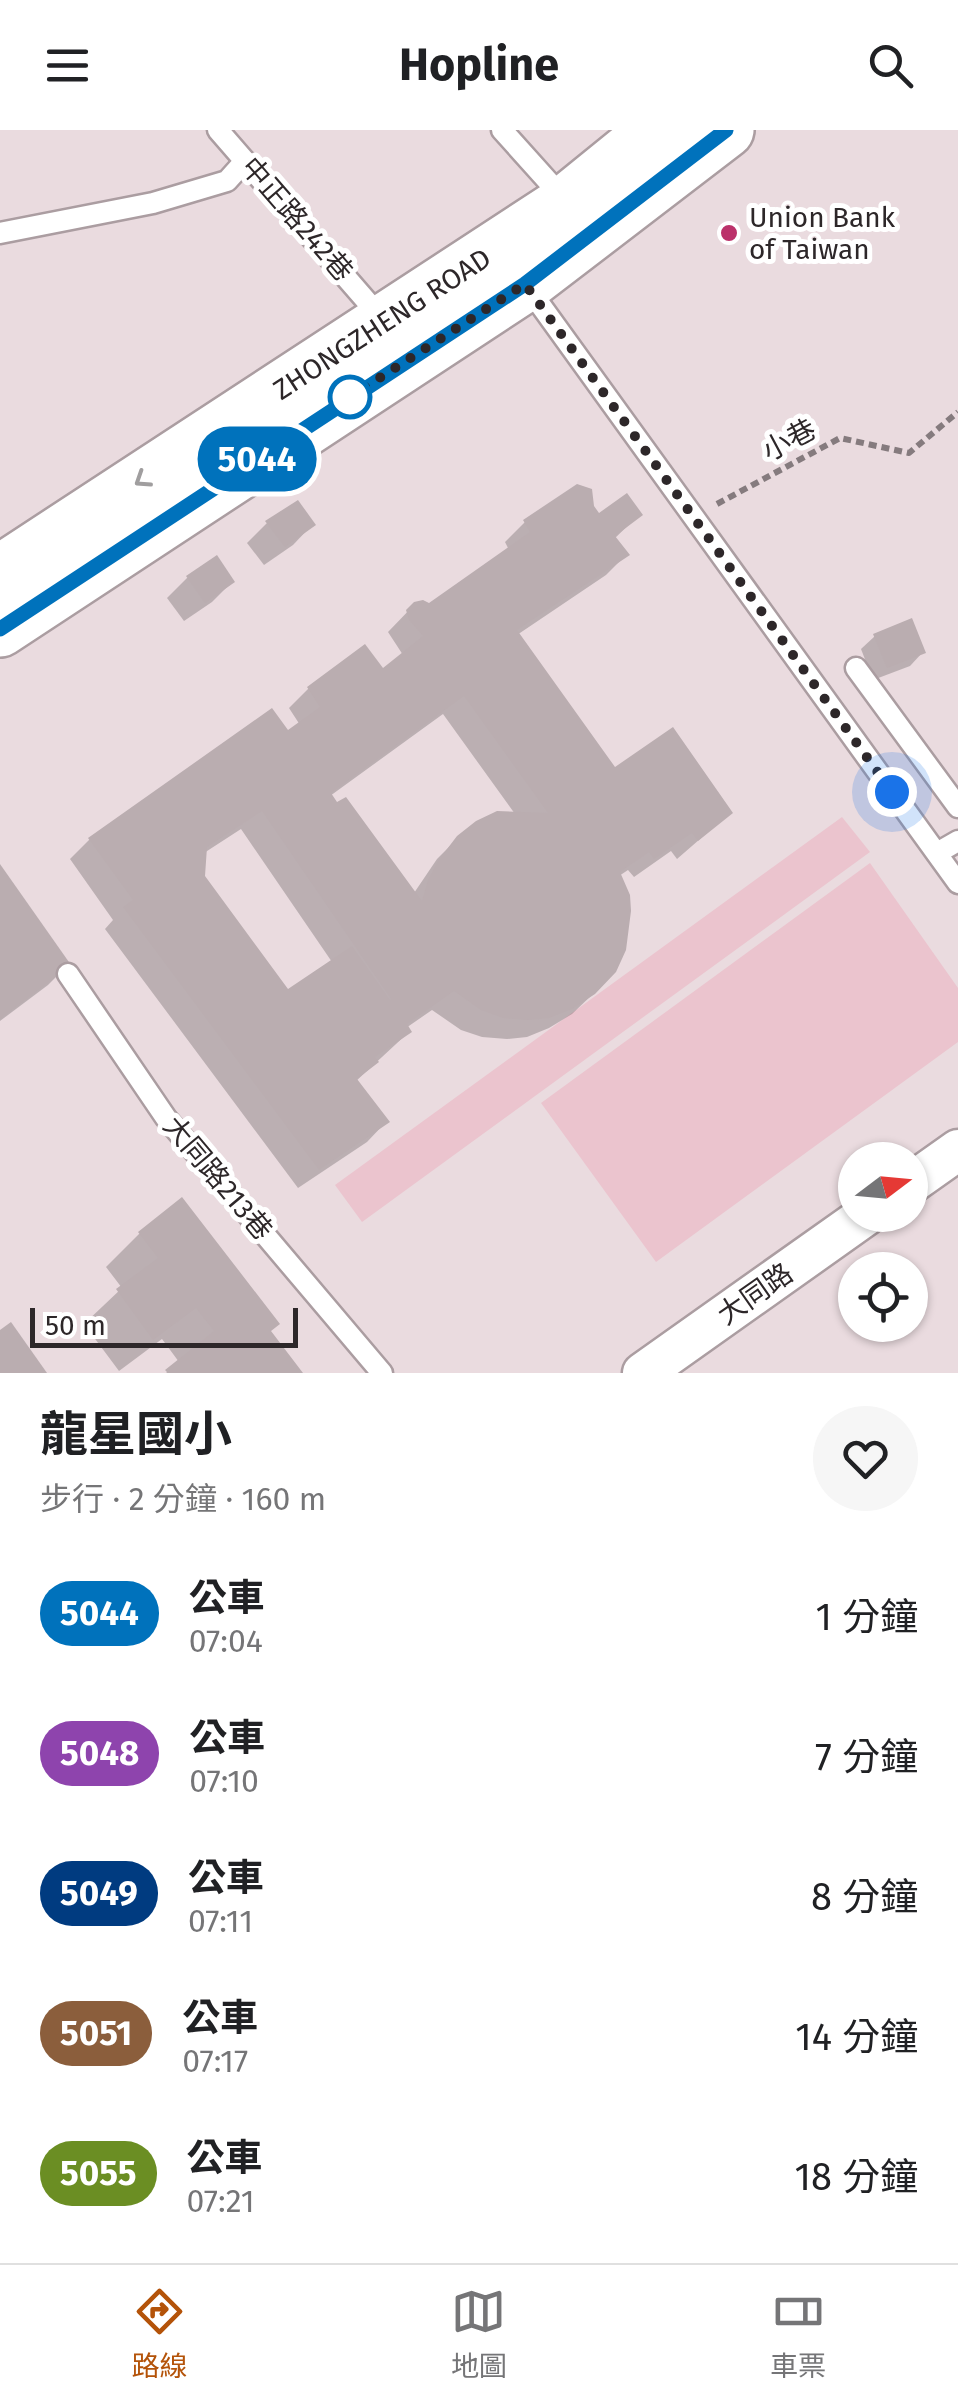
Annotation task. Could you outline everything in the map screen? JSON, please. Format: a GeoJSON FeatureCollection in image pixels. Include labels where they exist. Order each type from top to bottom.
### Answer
{"type":"FeatureCollection","features":[{"type":"Feature","properties":{"kind":"main road","name":"ZHONGZHENG ROAD"},"geometry":{"type":"LineString","coordinates":[[512,266],[566,202],[656,130]]}},
{"type":"Feature","properties":{"kind":"main road","name":"ZHONGZHENG ROAD"},"geometry":{"type":"LineString","coordinates":[[0,573],[399,338],[716,132]]}},
{"type":"Feature","properties":{"kind":"main road","name":"ZHONGZHENG ROAD"},"geometry":{"type":"LineString","coordinates":[[0,629],[399,338]]}},
{"type":"Feature","properties":{"kind":"street"},"geometry":{"type":"LineString","coordinates":[[928,1171],[958,1150]]}},
{"type":"Feature","properties":{"kind":"street","name":"大同路"},"geometry":{"type":"LineString","coordinates":[[643,1373],[842,1232]]}},
{"type":"Feature","properties":{"kind":"lane","name":"中正路242巷"},"geometry":{"type":"LineString","coordinates":[[218,130],[399,338]]}},
{"type":"Feature","properties":{"kind":"lane"},"geometry":{"type":"LineString","coordinates":[[502,130],[566,202]]}},
{"type":"Feature","properties":{"kind":"lane"},"geometry":{"type":"LineString","coordinates":[[0,233],[153,203],[227,182],[245,161]]}},
{"type":"Feature","properties":{"kind":"lane"},"geometry":{"type":"LineString","coordinates":[[512,266],[958,883]]}},
{"type":"Feature","properties":{"kind":"lane"},"geometry":{"type":"LineString","coordinates":[[856,668],[958,807]]}},
{"type":"Feature","properties":{"kind":"lane"},"geometry":{"type":"LineString","coordinates":[[937,853],[958,840]]}},
{"type":"Feature","properties":{"kind":"lane","name":"大同路213巷"},"geometry":{"type":"LineString","coordinates":[[68,974],[166,1118],[382,1373]]}},
{"type":"Feature","properties":{"kind":"path","name":"小巷"},"geometry":{"type":"LineString","coordinates":[[693,516],[840,438],[910,453],[958,412]]}},
{"type":"Feature","properties":{"kind":"shaded area"},"geometry":{"type":"Polygon","coordinates":[[[842,817],[870,852],[362,1222],[335,1185],[842,817]]]}},
{"type":"Feature","properties":{"kind":"shaded area"},"geometry":{"type":"Polygon","coordinates":[[[870,863],[958,988],[958,1042],[656,1262],[541,1103],[870,863]]]}},
{"type":"Feature","properties":{"kind":"building"},"geometry":{"type":"Polygon","coordinates":[[[577,484],[592,489],[599,513],[627,493],[643,515],[615,536],[630,555],[517,630],[615,767],[673,727],[733,813],[698,841],[692,833],[654,859],[649,852],[620,872],[630,895],[626,950],[616,972],[595,994],[572,1009],[549,1018],[503,1018],[481,1010],[454,991],[407,1024],[412,1032],[375,1057],[379,1062],[357,1079],[390,1122],[319,1170],[123,907],[133,900],[88,838],[272,708],[288,730],[320,707],[307,687],[365,644],[383,668],[423,636],[406,610],[414,602],[429,603],[530,532],[523,520],[577,484]],[[464,696],[331,793],[337,802],[346,797],[422,901],[438,861],[457,836],[476,821],[497,811],[548,813],[464,696]],[[262,811],[207,847],[205,876],[288,989],[352,946],[390,1000],[391,999],[262,811]]]}},
{"type":"Feature","properties":{"kind":"building"},"geometry":{"type":"Polygon","coordinates":[[[298,500],[316,525],[285,547],[265,521],[298,500]]]}},
{"type":"Feature","properties":{"kind":"building"},"geometry":{"type":"Polygon","coordinates":[[[217,555],[235,582],[205,603],[186,576],[217,555]]]}},
{"type":"Feature","properties":{"kind":"building"},"geometry":{"type":"Polygon","coordinates":[[[912,618],[926,653],[887,668],[873,634],[912,618]]]}},
{"type":"Feature","properties":{"kind":"building"},"geometry":{"type":"Polygon","coordinates":[[[0,864],[71,965],[0,1019],[0,864]]]}},
{"type":"Feature","properties":{"kind":"building"},"geometry":{"type":"Polygon","coordinates":[[[182,1197],[280,1324],[271,1331],[303,1373],[165,1370],[214,1331],[196,1308],[153,1340],[116,1289],[158,1258],[138,1232],[182,1197]]]}},
{"type":"Feature","properties":{"kind":"building"},"geometry":{"type":"Polygon","coordinates":[[[11,1322],[47,1373],[0,1373],[0,1330],[11,1322]]]}},
{"type":"Feature","properties":{"kind":"bus line","name":"5044"},"geometry":{"type":"LineString","coordinates":[[0,629],[525,284],[726,130]]}},
{"type":"Feature","properties":{"kind":"place","name":"Union Bank of Taiwan"},"geometry":{"type":"Point","coordinates":[729,233]}},
{"type":"Feature","properties":{"kind":"route"},"geometry":{"type":"LineString","coordinates":[[350,397],[525,284],[892,792]]}}]}
